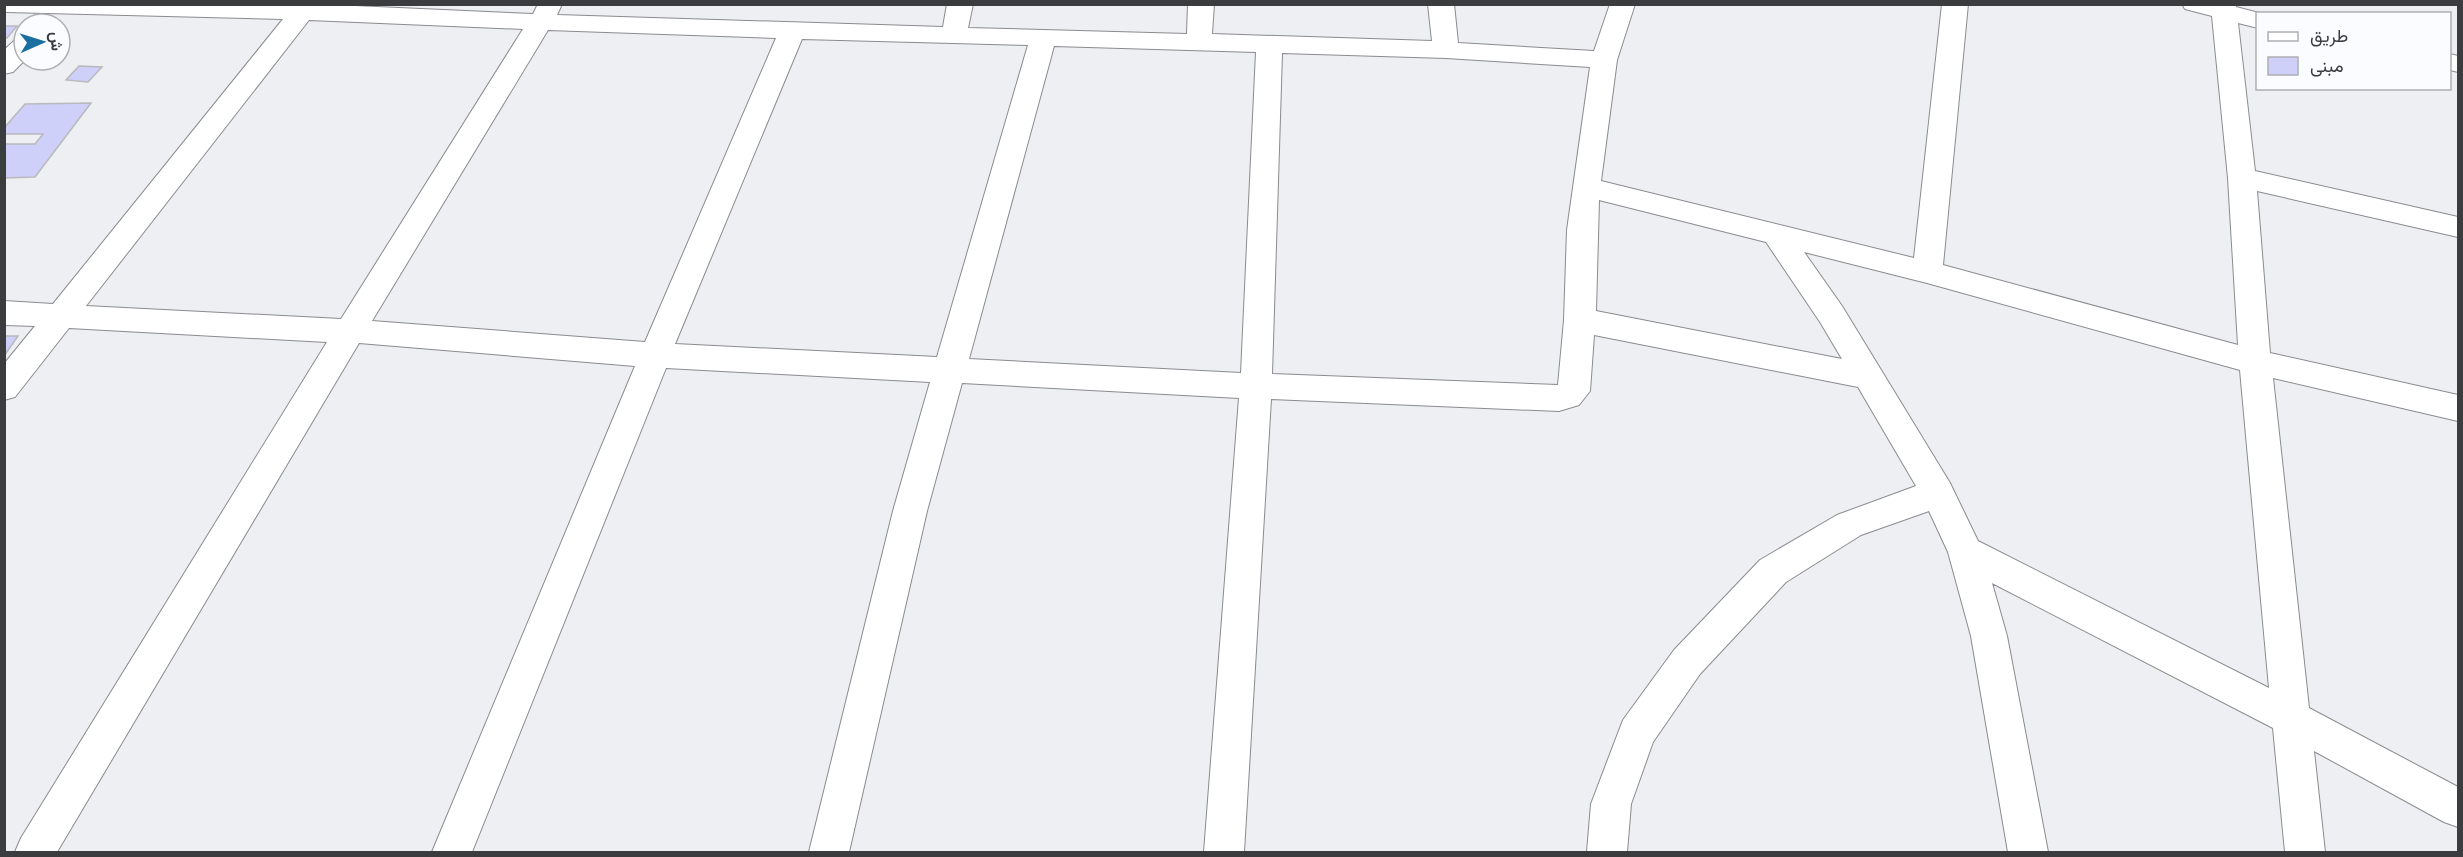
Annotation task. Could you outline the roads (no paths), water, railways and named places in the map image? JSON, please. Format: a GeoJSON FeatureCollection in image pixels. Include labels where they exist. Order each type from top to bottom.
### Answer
{"type":"FeatureCollection","features":[{"type":"Feature","properties":{"kind":"street"},"geometry":{"type":"LineString","coordinates":[[6,4],[57,12]]}},
{"type":"Feature","properties":{"kind":"street"},"geometry":{"type":"LineString","coordinates":[[954,34],[960,4]]}},
{"type":"Feature","properties":{"kind":"street"},"geometry":{"type":"LineString","coordinates":[[1199,41],[1201,4]]}},
{"type":"Feature","properties":{"kind":"street"},"geometry":{"type":"LineString","coordinates":[[1441,4],[1446,50]]}},
{"type":"Feature","properties":{"kind":"street"},"geometry":{"type":"LineString","coordinates":[[4,313],[350,331],[655,355],[1256,386],[1559,398],[1568,396],[1574,391],[1580,320],[1582,230],[1586,187],[1604,60],[1623,4]]}},
{"type":"Feature","properties":{"kind":"street"},"geometry":{"type":"LineString","coordinates":[[1927,272],[1956,4]]}},
{"type":"Feature","properties":{"kind":"street"},"geometry":{"type":"LineString","coordinates":[[2256,19],[2213,7],[2242,178],[2255,362],[2305,852]]}},
{"type":"Feature","properties":{"kind":"street"},"geometry":{"type":"LineString","coordinates":[[72,12],[547,13],[693,16],[792,31],[1199,41],[1446,50],[1604,60]]}},
{"type":"Feature","properties":{"kind":"street"},"geometry":{"type":"LineString","coordinates":[[4,388],[302,12]]}},
{"type":"Feature","properties":{"kind":"street"},"geometry":{"type":"LineString","coordinates":[[35,852],[350,331],[547,13]]}},
{"type":"Feature","properties":{"kind":"street"},"geometry":{"type":"LineString","coordinates":[[452,852],[655,355],[792,31]]}},
{"type":"Feature","properties":{"kind":"street"},"geometry":{"type":"LineString","coordinates":[[828,852],[910,511],[1043,38]]}},
{"type":"Feature","properties":{"kind":"street"},"geometry":{"type":"LineString","coordinates":[[1224,852],[1256,386],[1269,44]]}},
{"type":"Feature","properties":{"kind":"street"},"geometry":{"type":"LineString","coordinates":[[2242,178],[2458,227]]}},
{"type":"Feature","properties":{"kind":"street"},"geometry":{"type":"LineString","coordinates":[[1586,187],[1927,272],[2255,362],[2458,408]]}},
{"type":"Feature","properties":{"kind":"street"},"geometry":{"type":"LineString","coordinates":[[1776,234],[1831,314],[1869,377],[1938,493],[1966,552],[1989,636],[2028,852]]}},
{"type":"Feature","properties":{"kind":"street"},"geometry":{"type":"LineString","coordinates":[[1580,320],[1869,377]]}},
{"type":"Feature","properties":{"kind":"street"},"geometry":{"type":"LineString","coordinates":[[1606,852],[1611,804],[1637,733],[1687,662],[1773,570],[1849,525],[1938,493]]}},
{"type":"Feature","properties":{"kind":"street"},"geometry":{"type":"LineString","coordinates":[[1966,552],[2293,719],[2458,808]]}}]}
